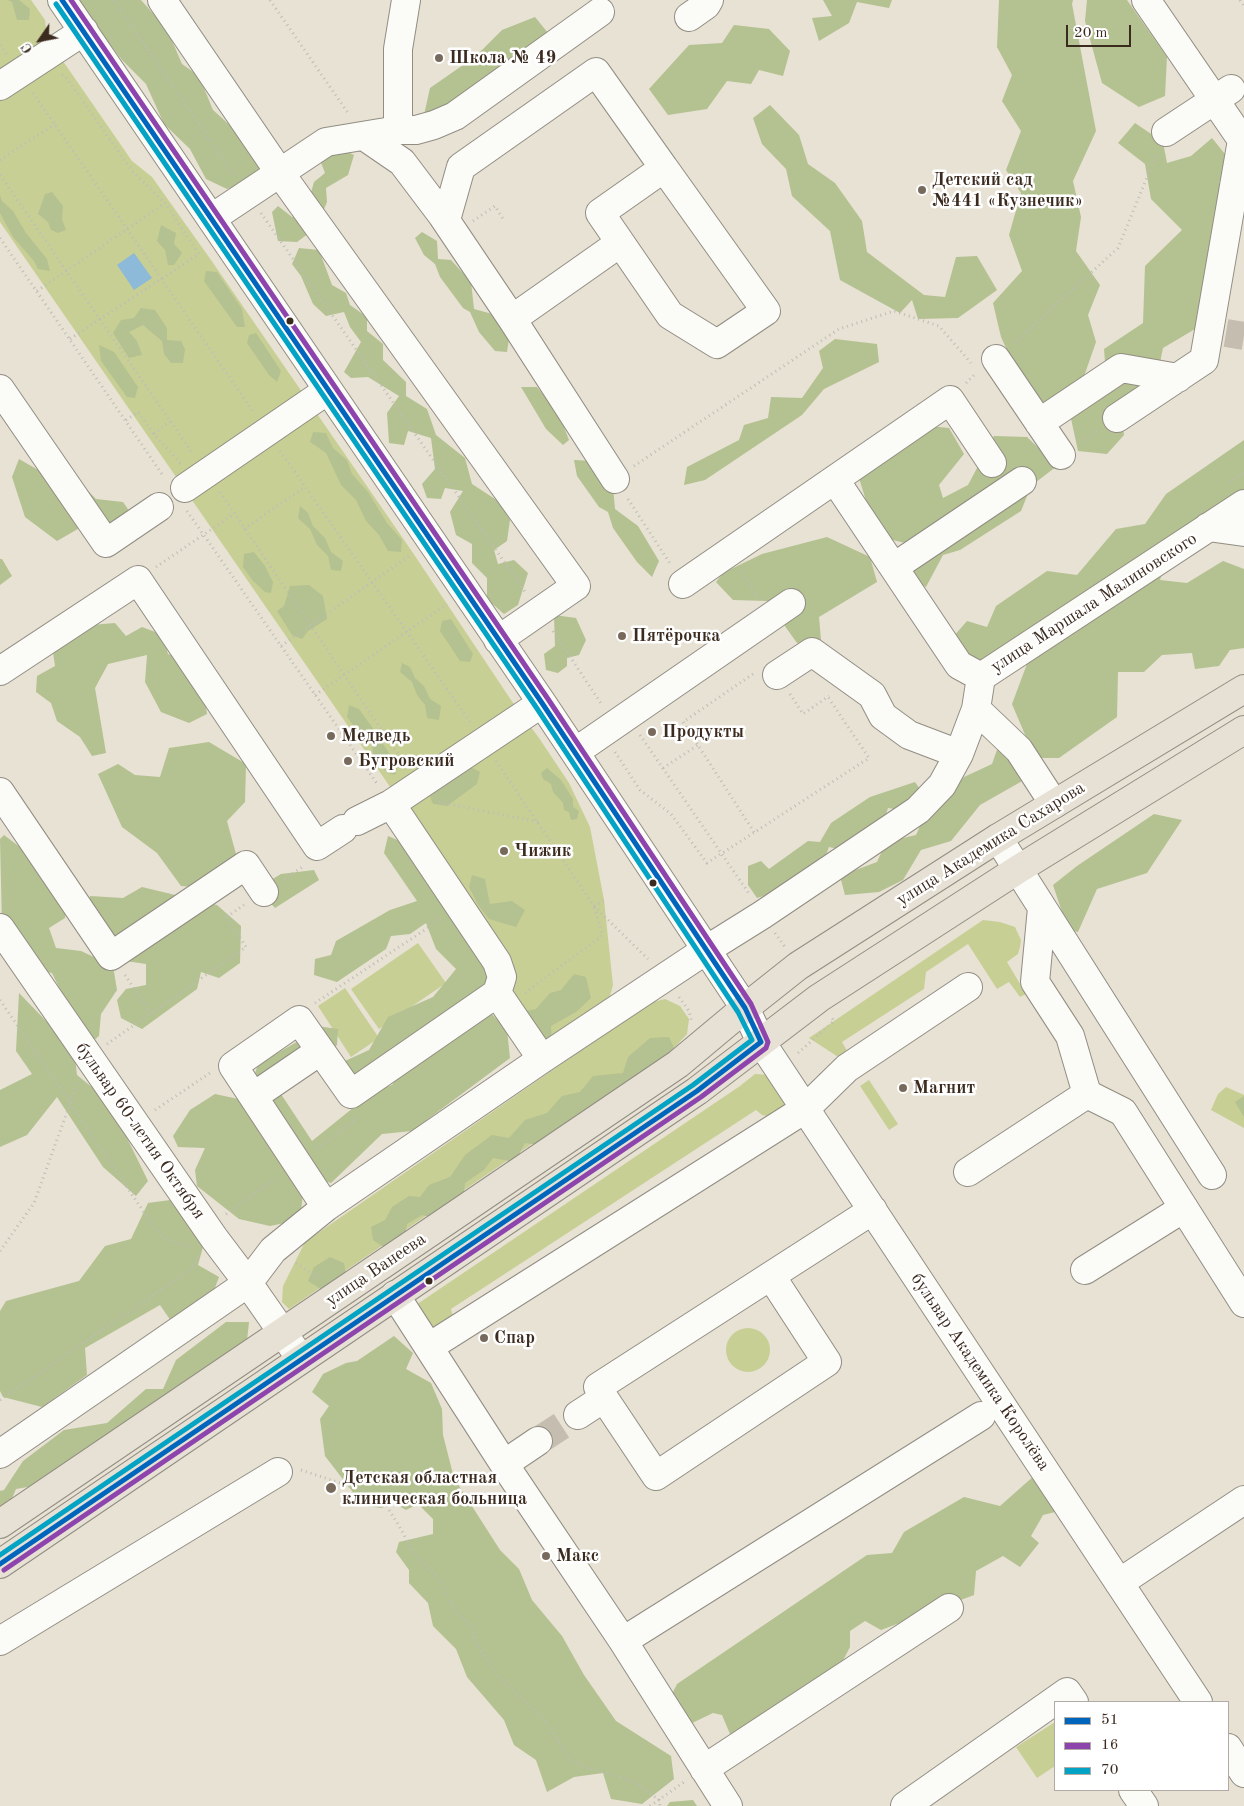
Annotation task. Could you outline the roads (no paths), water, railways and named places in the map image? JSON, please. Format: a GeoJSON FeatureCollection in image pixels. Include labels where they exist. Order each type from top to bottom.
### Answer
{"type":"FeatureCollection","features":[{"type":"Feature","properties":{"kind":"main road","name":"улица Академика Сахарова"},"geometry":{"type":"LineString","coordinates":[[745,1008],[798,966],[998,838],[1244,689]]}},
{"type":"Feature","properties":{"kind":"main road","name":"улица Академика Сахарова"},"geometry":{"type":"LineString","coordinates":[[761,1042],[819,998],[1017,870],[1244,730]]}},
{"type":"Feature","properties":{"kind":"main road","name":"улица Ванеева"},"geometry":{"type":"LineString","coordinates":[[0,1524],[678,1064],[745,1008]]}},
{"type":"Feature","properties":{"kind":"main road","name":"улица Ванеева"},"geometry":{"type":"LineString","coordinates":[[0,1564],[697,1091],[761,1042]]}},
{"type":"Feature","properties":{"kind":"street","name":"бульвар Академика Королёва"},"geometry":{"type":"LineString","coordinates":[[62,0],[542,703],[745,1008],[761,1042],[1197,1701]]}},
{"type":"Feature","properties":{"kind":"street"},"geometry":{"type":"LineString","coordinates":[[162,0],[280,173],[576,586],[498,640]]}},
{"type":"Feature","properties":{"kind":"street"},"geometry":{"type":"LineString","coordinates":[[398,130],[398,49],[406,0]]}},
{"type":"Feature","properties":{"kind":"street"},"geometry":{"type":"LineString","coordinates":[[1117,418],[1204,360],[1217,332],[1242,140],[1222,95],[1146,0]]}},
{"type":"Feature","properties":{"kind":"street"},"geometry":{"type":"LineString","coordinates":[[212,218],[326,142],[398,130],[416,130],[434,125],[454,116],[600,12]]}},
{"type":"Feature","properties":{"kind":"street"},"geometry":{"type":"LineString","coordinates":[[0,86],[84,31]]}},
{"type":"Feature","properties":{"kind":"street"},"geometry":{"type":"LineString","coordinates":[[450,227],[461,167],[596,72],[766,311],[717,344],[670,315],[600,213],[664,168]]}},
{"type":"Feature","properties":{"kind":"street"},"geometry":{"type":"LineString","coordinates":[[1166,132],[1222,95]]}},
{"type":"Feature","properties":{"kind":"street"},"geometry":{"type":"LineString","coordinates":[[364,136],[402,162],[450,227],[615,479]]}},
{"type":"Feature","properties":{"kind":"street"},"geometry":{"type":"LineString","coordinates":[[512,319],[620,243]]}},
{"type":"Feature","properties":{"kind":"street"},"geometry":{"type":"LineString","coordinates":[[984,361],[1039,423],[1061,455]]}},
{"type":"Feature","properties":{"kind":"street"},"geometry":{"type":"LineString","coordinates":[[1039,423],[1121,368],[1178,378]]}},
{"type":"Feature","properties":{"kind":"street"},"geometry":{"type":"LineString","coordinates":[[0,389],[106,543],[328,390]]}},
{"type":"Feature","properties":{"kind":"street"},"geometry":{"type":"LineString","coordinates":[[683,584],[950,400],[992,463]]}},
{"type":"Feature","properties":{"kind":"street"},"geometry":{"type":"LineString","coordinates":[[835,480],[959,665],[982,677]]}},
{"type":"Feature","properties":{"kind":"street"},"geometry":{"type":"LineString","coordinates":[[894,567],[1022,481]]}},
{"type":"Feature","properties":{"kind":"street","name":"улица Маршала Малиновского"},"geometry":{"type":"LineString","coordinates":[[0,1454],[248,1283],[273,1250],[326,1207],[542,1058],[762,915],[918,810],[942,785],[959,754],[976,710],[982,677],[1244,504]]}},
{"type":"Feature","properties":{"kind":"street"},"geometry":{"type":"LineString","coordinates":[[1208,527],[1244,532]]}},
{"type":"Feature","properties":{"kind":"street"},"geometry":{"type":"LineString","coordinates":[[0,672],[138,580],[317,846],[350,825],[391,804],[412,775],[477,732],[542,703]]}},
{"type":"Feature","properties":{"kind":"street"},"geometry":{"type":"LineString","coordinates":[[574,752],[790,603]]}},
{"type":"Feature","properties":{"kind":"street"},"geometry":{"type":"LineString","coordinates":[[777,675],[812,652],[872,695],[883,716],[909,735],[959,754]]}},
{"type":"Feature","properties":{"kind":"street"},"geometry":{"type":"LineString","coordinates":[[976,710],[1019,750],[1054,804]]}},
{"type":"Feature","properties":{"kind":"street"},"geometry":{"type":"LineString","coordinates":[[0,792],[112,956],[246,865],[264,892]]}},
{"type":"Feature","properties":{"kind":"street"},"geometry":{"type":"LineString","coordinates":[[326,1207],[233,1066],[299,1020],[351,1094],[497,993],[502,977],[497,962],[391,804]]}},
{"type":"Feature","properties":{"kind":"street"},"geometry":{"type":"LineString","coordinates":[[998,838],[1212,1175]]}},
{"type":"Feature","properties":{"kind":"street"},"geometry":{"type":"LineString","coordinates":[[1042,908],[1035,982],[1070,1036],[1087,1094],[1123,1112],[1244,1303]]}},
{"type":"Feature","properties":{"kind":"street","name":"бульвар 60-летия Октября"},"geometry":{"type":"LineString","coordinates":[[0,928],[94,1052],[208,1243],[248,1283],[301,1359]]}},
{"type":"Feature","properties":{"kind":"street"},"geometry":{"type":"LineString","coordinates":[[429,1347],[805,1109],[847,1068],[968,987]]}},
{"type":"Feature","properties":{"kind":"street"},"geometry":{"type":"LineString","coordinates":[[497,993],[542,1058]]}},
{"type":"Feature","properties":{"kind":"street"},"geometry":{"type":"LineString","coordinates":[[254,1096],[320,1051]]}},
{"type":"Feature","properties":{"kind":"street"},"geometry":{"type":"LineString","coordinates":[[968,1172],[1087,1094]]}},
{"type":"Feature","properties":{"kind":"street"},"geometry":{"type":"LineString","coordinates":[[1084,1270],[1184,1208]]}},
{"type":"Feature","properties":{"kind":"street"},"geometry":{"type":"LineString","coordinates":[[771,1276],[828,1362],[656,1476],[598,1387],[872,1210]]}},
{"type":"Feature","properties":{"kind":"street"},"geometry":{"type":"LineString","coordinates":[[395,1295],[504,1464],[623,1641],[728,1806]]}},
{"type":"Feature","properties":{"kind":"street"},"geometry":{"type":"LineString","coordinates":[[578,1415],[604,1398]]}},
{"type":"Feature","properties":{"kind":"street"},"geometry":{"type":"LineString","coordinates":[[623,1641],[980,1416]]}},
{"type":"Feature","properties":{"kind":"street"},"geometry":{"type":"LineString","coordinates":[[504,1464],[538,1441]]}},
{"type":"Feature","properties":{"kind":"street"},"geometry":{"type":"LineString","coordinates":[[0,1641],[278,1472]]}},
{"type":"Feature","properties":{"kind":"street"},"geometry":{"type":"LineString","coordinates":[[1120,1583],[1244,1500]]}},
{"type":"Feature","properties":{"kind":"street"},"geometry":{"type":"LineString","coordinates":[[704,1769],[949,1608]]}},
{"type":"Feature","properties":{"kind":"street"},"geometry":{"type":"LineString","coordinates":[[1054,1701],[1067,1692],[1073,1701]]}},
{"type":"Feature","properties":{"kind":"street"},"geometry":{"type":"LineString","coordinates":[[905,1806],[1054,1701]]}},
{"type":"Feature","properties":{"kind":"street"},"geometry":{"type":"LineString","coordinates":[[1229,1750],[1244,1773]]}},
{"type":"Feature","properties":{"kind":"street"},"geometry":{"type":"LineString","coordinates":[[1134,1791],[1144,1806]]}},
{"type":"Feature","properties":{"kind":"water"},"geometry":{"type":"Polygon","coordinates":[[[134,253],[152,278],[134,290],[117,265],[134,253]]]}},
{"type":"Feature","properties":{"kind":"tunnel"},"geometry":{"type":"LineString","coordinates":[[1226,333],[1244,336]]}},
{"type":"Feature","properties":{"kind":"tunnel"},"geometry":{"type":"LineString","coordinates":[[538,1441],[578,1415]]}},
{"type":"Feature","properties":{"kind":"place","name":"Школа № 49"},"geometry":{"type":"Point","coordinates":[439,58]}},
{"type":"Feature","properties":{"kind":"place","name":"Детский сад №441 «Кузнечик»"},"geometry":{"type":"Point","coordinates":[922,190]}},
{"type":"Feature","properties":{"kind":"place","name":"Пятёрочка"},"geometry":{"type":"Point","coordinates":[622,636]}},
{"type":"Feature","properties":{"kind":"place","name":"Продукты"},"geometry":{"type":"Point","coordinates":[652,732]}},
{"type":"Feature","properties":{"kind":"place","name":"Медведь"},"geometry":{"type":"Point","coordinates":[331,736]}},
{"type":"Feature","properties":{"kind":"place","name":"Бугровский"},"geometry":{"type":"Point","coordinates":[348,761]}},
{"type":"Feature","properties":{"kind":"place","name":"Чижик"},"geometry":{"type":"Point","coordinates":[504,851]}},
{"type":"Feature","properties":{"kind":"place","name":"Магнит"},"geometry":{"type":"Point","coordinates":[903,1088]}},
{"type":"Feature","properties":{"kind":"place","name":"Спар"},"geometry":{"type":"Point","coordinates":[484,1338]}},
{"type":"Feature","properties":{"kind":"place","name":"Детская областная клиническая больница"},"geometry":{"type":"Point","coordinates":[331,1488]}},
{"type":"Feature","properties":{"kind":"place","name":"Макс"},"geometry":{"type":"Point","coordinates":[546,1556]}}]}
